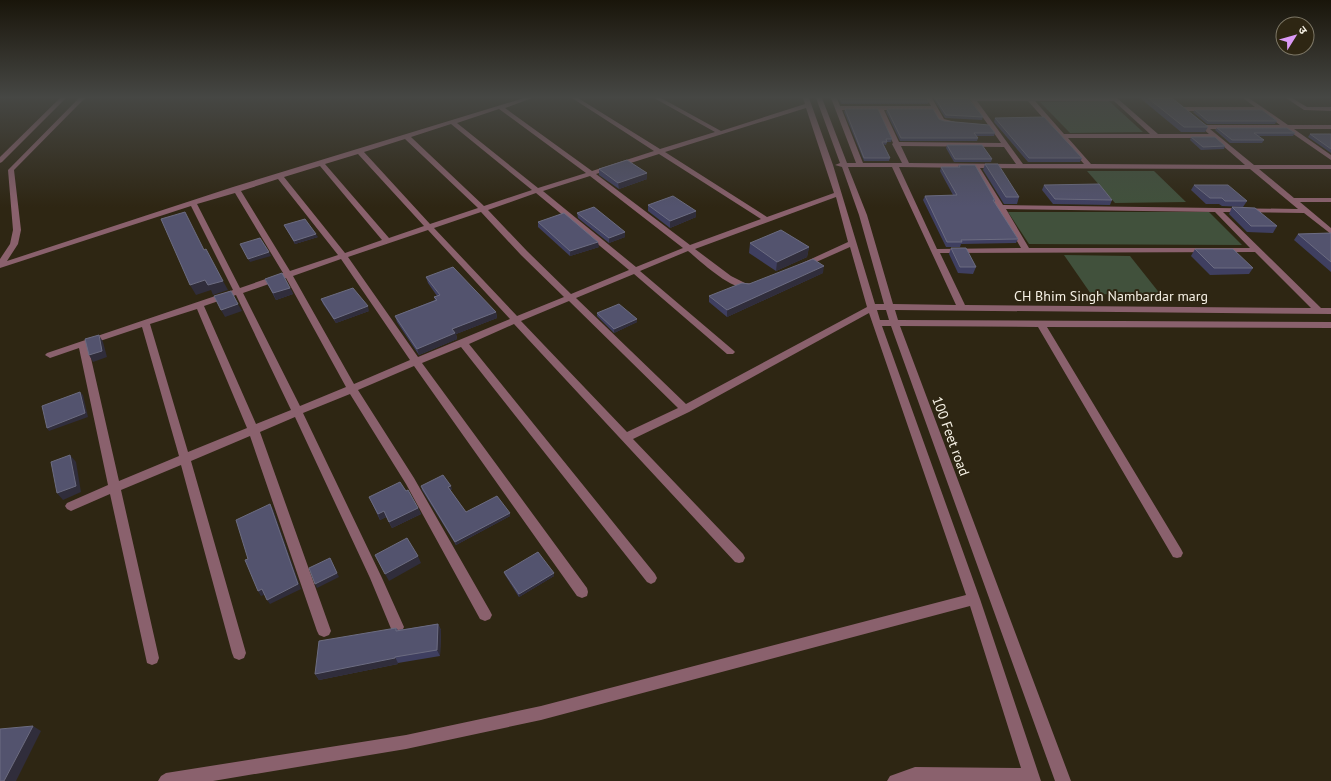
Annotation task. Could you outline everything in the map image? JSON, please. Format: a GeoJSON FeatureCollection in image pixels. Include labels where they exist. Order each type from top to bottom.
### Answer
{"type":"FeatureCollection","features":[{"type":"Feature","properties":{"kind":"street"},"geometry":{"type":"LineString","coordinates":[[0,161],[27,134]]}},
{"type":"Feature","properties":{"kind":"street"},"geometry":{"type":"LineString","coordinates":[[0,265],[14,244],[17,230],[11,170],[46,134]]}},
{"type":"Feature","properties":{"kind":"street"},"geometry":{"type":"LineString","coordinates":[[0,265],[411,134]]}},
{"type":"Feature","properties":{"kind":"street"},"geometry":{"type":"LineString","coordinates":[[468,134],[538,190],[730,352]]}},
{"type":"Feature","properties":{"kind":"street"},"geometry":{"type":"LineString","coordinates":[[538,134],[737,284],[743,286],[757,284]]}},
{"type":"Feature","properties":{"kind":"street"},"geometry":{"type":"LineString","coordinates":[[632,134],[765,220]]}},
{"type":"Feature","properties":{"kind":"street"},"geometry":{"type":"LineString","coordinates":[[50,355],[538,190],[716,134]]}},
{"type":"Feature","properties":{"kind":"street"},"geometry":{"type":"LineString","coordinates":[[819,134],[830,165],[876,323],[974,599],[1033,778],[915,775],[895,781]]}},
{"type":"Feature","properties":{"kind":"street","name":"100 Feet road"},"geometry":{"type":"LineString","coordinates":[[833,134],[863,215],[894,323],[1063,781]]}},
{"type":"Feature","properties":{"kind":"street"},"geometry":{"type":"LineString","coordinates":[[848,134],[860,165]]}},
{"type":"Feature","properties":{"kind":"street"},"geometry":{"type":"LineString","coordinates":[[891,134],[906,166]]}},
{"type":"Feature","properties":{"kind":"street"},"geometry":{"type":"LineString","coordinates":[[997,134],[1021,166]]}},
{"type":"Feature","properties":{"kind":"street"},"geometry":{"type":"LineString","coordinates":[[1298,134],[1331,158]]}},
{"type":"Feature","properties":{"kind":"street"},"geometry":{"type":"LineString","coordinates":[[406,136],[483,209],[496,225],[569,298],[685,409]]}},
{"type":"Feature","properties":{"kind":"street"},"geometry":{"type":"LineString","coordinates":[[1063,136],[1216,136],[1331,232]]}},
{"type":"Feature","properties":{"kind":"street"},"geometry":{"type":"LineString","coordinates":[[1063,136],[1089,166]]}},
{"type":"Feature","properties":{"kind":"street"},"geometry":{"type":"LineString","coordinates":[[895,144],[1006,145]]}},
{"type":"Feature","properties":{"kind":"street"},"geometry":{"type":"LineString","coordinates":[[359,151],[625,438],[739,558]]}},
{"type":"Feature","properties":{"kind":"street"},"geometry":{"type":"LineString","coordinates":[[322,163],[388,241]]}},
{"type":"Feature","properties":{"kind":"street"},"geometry":{"type":"LineString","coordinates":[[830,165],[1331,167]]}},
{"type":"Feature","properties":{"kind":"street"},"geometry":{"type":"LineString","coordinates":[[894,165],[962,309]]}},
{"type":"Feature","properties":{"kind":"street"},"geometry":{"type":"LineString","coordinates":[[976,166],[1027,250]]}},
{"type":"Feature","properties":{"kind":"street"},"geometry":{"type":"LineString","coordinates":[[279,176],[344,256],[417,363],[582,592]]}},
{"type":"Feature","properties":{"kind":"street"},"geometry":{"type":"LineString","coordinates":[[236,190],[288,274],[352,390],[410,481],[485,615]]}},
{"type":"Feature","properties":{"kind":"street"},"geometry":{"type":"LineString","coordinates":[[71,506],[417,363],[634,270],[689,248],[838,194]]}},
{"type":"Feature","properties":{"kind":"street"},"geometry":{"type":"LineString","coordinates":[[1292,200],[1331,200]]}},
{"type":"Feature","properties":{"kind":"street"},"geometry":{"type":"LineString","coordinates":[[193,203],[239,290],[298,412],[376,578],[397,627]]}},
{"type":"Feature","properties":{"kind":"street"},"geometry":{"type":"LineString","coordinates":[[1002,207],[1306,211]]}},
{"type":"Feature","properties":{"kind":"street"},"geometry":{"type":"LineString","coordinates":[[1217,210],[1319,311]]}},
{"type":"Feature","properties":{"kind":"street"},"geometry":{"type":"LineString","coordinates":[[794,268],[852,243]]}},
{"type":"Feature","properties":{"kind":"street"},"geometry":{"type":"LineString","coordinates":[[935,251],[1258,250]]}},
{"type":"Feature","properties":{"kind":"street"},"geometry":{"type":"LineString","coordinates":[[199,304],[254,431],[324,631]]}},
{"type":"Feature","properties":{"kind":"street","name":"CH Bhim Singh Nambardar marg"},"geometry":{"type":"LineString","coordinates":[[872,307],[890,306],[962,309],[1331,311]]}},
{"type":"Feature","properties":{"kind":"street"},"geometry":{"type":"LineString","coordinates":[[625,438],[685,409],[872,307]]}},
{"type":"Feature","properties":{"kind":"street"},"geometry":{"type":"LineString","coordinates":[[145,322],[239,653]]}},
{"type":"Feature","properties":{"kind":"street","name":"CH Bhim Singh Nambardar marg"},"geometry":{"type":"LineString","coordinates":[[876,323],[1331,325]]}},
{"type":"Feature","properties":{"kind":"street"},"geometry":{"type":"LineString","coordinates":[[1040,323],[1177,553]]}},
{"type":"Feature","properties":{"kind":"street"},"geometry":{"type":"LineString","coordinates":[[463,342],[651,578]]}},
{"type":"Feature","properties":{"kind":"street"},"geometry":{"type":"LineString","coordinates":[[83,344],[152,658]]}},
{"type":"Feature","properties":{"kind":"street"},"geometry":{"type":"LineString","coordinates":[[166,781],[406,742],[533,714],[651,685],[974,599]]}},
{"type":"Feature","properties":{"kind":"green space"},"geometry":{"type":"Polygon","coordinates":[[[1087,171],[1154,171],[1186,202],[1115,203],[1087,171]]]}},
{"type":"Feature","properties":{"kind":"green space"},"geometry":{"type":"Polygon","coordinates":[[[1008,212],[1209,212],[1242,245],[1029,244],[1008,212]]]}},
{"type":"Feature","properties":{"kind":"green space"},"geometry":{"type":"Polygon","coordinates":[[[1064,255],[1130,256],[1161,295],[1091,294],[1064,255]]]}},
{"type":"Feature","properties":{"kind":"building"},"geometry":{"type":"Polygon","coordinates":[[[855,134],[890,134],[892,139],[886,139],[887,142],[882,142],[890,158],[864,158],[855,134]]]}},
{"type":"Feature","properties":{"kind":"building"},"geometry":{"type":"Polygon","coordinates":[[[899,134],[975,134],[978,138],[901,138],[899,134]]]}},
{"type":"Feature","properties":{"kind":"building"},"geometry":{"type":"Polygon","coordinates":[[[1009,134],[1060,134],[1082,158],[1029,158],[1009,134]]]}},
{"type":"Feature","properties":{"kind":"building"},"geometry":{"type":"Polygon","coordinates":[[[1225,134],[1256,134],[1264,140],[1232,140],[1225,134]]]}},
{"type":"Feature","properties":{"kind":"building"},"geometry":{"type":"Polygon","coordinates":[[[1311,134],[1331,134],[1331,149],[1311,134]]]}},
{"type":"Feature","properties":{"kind":"building"},"geometry":{"type":"Polygon","coordinates":[[[1191,137],[1215,137],[1225,146],[1203,147],[1191,137]]]}},
{"type":"Feature","properties":{"kind":"building"},"geometry":{"type":"Polygon","coordinates":[[[947,145],[982,145],[992,159],[955,159],[947,145]]]}},
{"type":"Feature","properties":{"kind":"building"},"geometry":{"type":"Polygon","coordinates":[[[627,160],[647,173],[618,183],[599,169],[627,160]]]}},
{"type":"Feature","properties":{"kind":"building"},"geometry":{"type":"Polygon","coordinates":[[[985,164],[998,164],[1019,197],[1006,197],[985,164]]]}},
{"type":"Feature","properties":{"kind":"building"},"geometry":{"type":"Polygon","coordinates":[[[959,165],[975,165],[995,200],[993,200],[1018,239],[961,240],[962,242],[947,242],[925,196],[957,195],[941,167],[960,167],[959,165]]]}},
{"type":"Feature","properties":{"kind":"building"},"geometry":{"type":"Polygon","coordinates":[[[1099,184],[1112,200],[1055,199],[1044,185],[1099,184]]]}},
{"type":"Feature","properties":{"kind":"building"},"geometry":{"type":"Polygon","coordinates":[[[1194,185],[1228,185],[1247,201],[1225,201],[1222,198],[1210,198],[1194,185]]]}},
{"type":"Feature","properties":{"kind":"building"},"geometry":{"type":"Polygon","coordinates":[[[673,196],[696,211],[670,221],[648,205],[673,196]]]}},
{"type":"Feature","properties":{"kind":"building"},"geometry":{"type":"Polygon","coordinates":[[[594,207],[625,232],[609,238],[577,213],[594,207]]]}},
{"type":"Feature","properties":{"kind":"building"},"geometry":{"type":"Polygon","coordinates":[[[1232,207],[1255,208],[1277,226],[1251,226],[1232,207]]]}},
{"type":"Feature","properties":{"kind":"building"},"geometry":{"type":"Polygon","coordinates":[[[185,212],[204,250],[206,249],[223,281],[208,285],[205,280],[190,285],[161,219],[185,212]]]}},
{"type":"Feature","properties":{"kind":"building"},"geometry":{"type":"Polygon","coordinates":[[[564,213],[598,242],[570,251],[538,222],[564,213]]]}},
{"type":"Feature","properties":{"kind":"building"},"geometry":{"type":"Polygon","coordinates":[[[305,219],[316,234],[294,241],[284,225],[305,219]]]}},
{"type":"Feature","properties":{"kind":"building"},"geometry":{"type":"Polygon","coordinates":[[[781,230],[809,247],[777,262],[750,243],[781,230]]]}},
{"type":"Feature","properties":{"kind":"building"},"geometry":{"type":"Polygon","coordinates":[[[1331,233],[1331,262],[1298,234],[1331,233]]]}},
{"type":"Feature","properties":{"kind":"building"},"geometry":{"type":"Polygon","coordinates":[[[260,238],[269,252],[248,259],[240,244],[260,238]]]}},
{"type":"Feature","properties":{"kind":"building"},"geometry":{"type":"Polygon","coordinates":[[[951,248],[966,248],[976,267],[960,267],[951,248]]]}},
{"type":"Feature","properties":{"kind":"building"},"geometry":{"type":"Polygon","coordinates":[[[1195,249],[1233,249],[1253,268],[1214,268],[1195,249]]]}},
{"type":"Feature","properties":{"kind":"building"},"geometry":{"type":"Polygon","coordinates":[[[813,259],[824,266],[727,310],[709,296],[742,283],[749,284],[813,259]]]}},
{"type":"Feature","properties":{"kind":"building"},"geometry":{"type":"Polygon","coordinates":[[[453,267],[496,312],[452,329],[455,333],[417,349],[395,316],[437,300],[434,297],[440,295],[426,277],[453,267]]]}},
{"type":"Feature","properties":{"kind":"building"},"geometry":{"type":"Polygon","coordinates":[[[282,273],[290,288],[273,293],[265,279],[282,273]]]}},
{"type":"Feature","properties":{"kind":"building"},"geometry":{"type":"Polygon","coordinates":[[[353,288],[368,306],[334,319],[321,299],[353,288]]]}},
{"type":"Feature","properties":{"kind":"building"},"geometry":{"type":"Polygon","coordinates":[[[231,291],[238,304],[221,310],[214,296],[231,291]]]}},
{"type":"Feature","properties":{"kind":"building"},"geometry":{"type":"Polygon","coordinates":[[[619,304],[637,319],[614,329],[597,313],[619,304]]]}},
{"type":"Feature","properties":{"kind":"building"},"geometry":{"type":"Polygon","coordinates":[[[99,335],[102,351],[89,355],[85,339],[99,335]]]}},
{"type":"Feature","properties":{"kind":"building"},"geometry":{"type":"Polygon","coordinates":[[[80,392],[85,413],[47,428],[42,406],[80,392]]]}},
{"type":"Feature","properties":{"kind":"building"},"geometry":{"type":"Polygon","coordinates":[[[70,455],[76,486],[57,493],[51,462],[70,455]]]}},
{"type":"Feature","properties":{"kind":"building"},"geometry":{"type":"Polygon","coordinates":[[[443,475],[451,486],[448,487],[466,512],[497,496],[510,513],[455,542],[421,486],[443,475]]]}},
{"type":"Feature","properties":{"kind":"building"},"geometry":{"type":"Polygon","coordinates":[[[400,482],[406,491],[408,490],[418,508],[389,522],[384,511],[378,514],[369,497],[400,482]]]}},
{"type":"Feature","properties":{"kind":"building"},"geometry":{"type":"Polygon","coordinates":[[[270,504],[298,584],[267,600],[262,589],[258,591],[245,560],[248,559],[236,520],[270,504]]]}},
{"type":"Feature","properties":{"kind":"building"},"geometry":{"type":"Polygon","coordinates":[[[407,538],[418,556],[385,574],[375,555],[407,538]]]}},
{"type":"Feature","properties":{"kind":"building"},"geometry":{"type":"Polygon","coordinates":[[[538,552],[554,573],[519,594],[504,572],[538,552]]]}},
{"type":"Feature","properties":{"kind":"building"},"geometry":{"type":"Polygon","coordinates":[[[330,558],[337,573],[315,584],[309,568],[330,558]]]}},
{"type":"Feature","properties":{"kind":"building"},"geometry":{"type":"Polygon","coordinates":[[[438,624],[437,650],[395,657],[315,674],[319,641],[396,628],[396,631],[438,624]]]}},
{"type":"Feature","properties":{"kind":"building"},"geometry":{"type":"Polygon","coordinates":[[[33,726],[4,781],[0,781],[0,729],[33,726]]]}}]}
